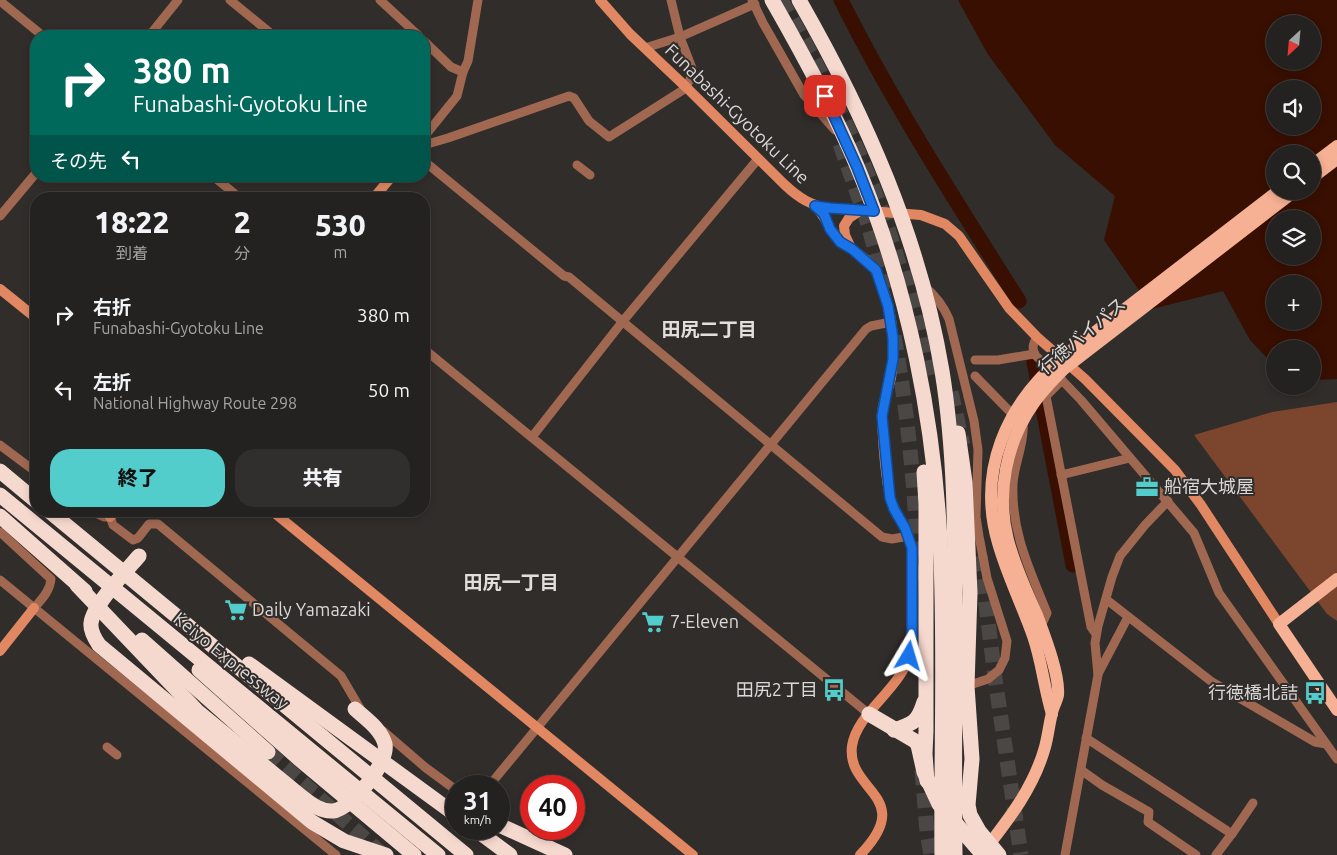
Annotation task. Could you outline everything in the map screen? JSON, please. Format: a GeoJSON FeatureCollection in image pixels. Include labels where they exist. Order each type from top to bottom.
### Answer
{"type":"FeatureCollection","features":[{"type":"Feature","properties":{"kind":"highway"},"geometry":{"type":"LineString","coordinates":[[772,0],[825,96],[850,150],[868,211],[894,270],[911,338],[927,420],[937,504],[955,855]]}},
{"type":"Feature","properties":{"kind":"highway"},"geometry":{"type":"LineString","coordinates":[[799,0],[853,101],[880,159],[900,212],[922,285],[942,371],[955,414],[965,482],[970,593],[967,686],[972,765],[968,805],[987,853]]}},
{"type":"Feature","properties":{"kind":"highway"},"geometry":{"type":"LineString","coordinates":[[911,338],[926,504],[925,754],[927,781]]}},
{"type":"Feature","properties":{"kind":"highway"},"geometry":{"type":"LineString","coordinates":[[942,371],[949,424],[954,501],[948,723],[942,855]]}},
{"type":"Feature","properties":{"kind":"highway"},"geometry":{"type":"LineString","coordinates":[[0,471],[30,496]]}},
{"type":"Feature","properties":{"kind":"highway","name":"Keiyo Expressway"},"geometry":{"type":"LineString","coordinates":[[0,495],[438,855]]}},
{"type":"Feature","properties":{"kind":"highway"},"geometry":{"type":"LineString","coordinates":[[0,516],[268,752]]}},
{"type":"Feature","properties":{"kind":"highway","name":"Keiyo Expressway"},"geometry":{"type":"LineString","coordinates":[[56,517],[466,855]]}},
{"type":"Feature","properties":{"kind":"highway"},"geometry":{"type":"LineString","coordinates":[[139,556],[102,601],[91,622],[94,637],[102,648],[321,829],[344,841],[386,855]]}},
{"type":"Feature","properties":{"kind":"highway"},"geometry":{"type":"LineString","coordinates":[[95,573],[229,699],[414,855]]}},
{"type":"Feature","properties":{"kind":"highway"},"geometry":{"type":"LineString","coordinates":[[133,580],[445,807]]}},
{"type":"Feature","properties":{"kind":"highway"},"geometry":{"type":"LineString","coordinates":[[77,585],[197,710],[312,804],[327,811],[344,807],[383,760],[385,752],[384,742],[380,732],[355,709]]}},
{"type":"Feature","properties":{"kind":"highway"},"geometry":{"type":"LineString","coordinates":[[894,730],[909,725],[916,720],[926,694]]}},
{"type":"Feature","properties":{"kind":"highway"},"geometry":{"type":"LineString","coordinates":[[869,714],[910,738],[918,745],[927,781],[934,796],[944,811],[987,853]]}},
{"type":"Feature","properties":{"kind":"highway"},"geometry":{"type":"LineString","coordinates":[[894,730],[961,732],[968,739],[971,746]]}},
{"type":"Feature","properties":{"kind":"highway"},"geometry":{"type":"LineString","coordinates":[[417,785],[445,799]]}},
{"type":"Feature","properties":{"kind":"highway"},"geometry":{"type":"LineString","coordinates":[[510,830],[565,855]]}},
{"type":"Feature","properties":{"kind":"highway"},"geometry":{"type":"LineString","coordinates":[[490,840],[510,855]]}},
{"type":"Feature","properties":{"kind":"main road"},"geometry":{"type":"LineString","coordinates":[[1321,158],[1337,146]]}},
{"type":"Feature","properties":{"kind":"main road"},"geometry":{"type":"LineString","coordinates":[[1321,171],[1337,159]]}},
{"type":"Feature","properties":{"kind":"main road","name":"行徳バイパス"},"geometry":{"type":"LineString","coordinates":[[987,853],[1021,802],[1036,773],[1045,749],[1058,695],[1053,663],[1041,626],[1027,608],[998,543],[993,523],[992,495],[994,468],[1000,445],[1022,399],[1060,359],[1266,200]]}},
{"type":"Feature","properties":{"kind":"main road","name":"行徳バイパス"},"geometry":{"type":"LineString","coordinates":[[1052,714],[1046,696],[1040,656],[1008,540],[1003,508],[1008,457],[1020,427],[1033,403],[1064,369],[1283,200]]}},
{"type":"Feature","properties":{"kind":"main road"},"geometry":{"type":"LineString","coordinates":[[1337,579],[1279,624],[1337,710]]}},
{"type":"Feature","properties":{"kind":"street"},"geometry":{"type":"LineString","coordinates":[[154,30],[178,0]]}},
{"type":"Feature","properties":{"kind":"street"},"geometry":{"type":"LineString","coordinates":[[230,0],[267,30]]}},
{"type":"Feature","properties":{"kind":"street"},"geometry":{"type":"LineString","coordinates":[[380,0],[412,30]]}},
{"type":"Feature","properties":{"kind":"street"},"geometry":{"type":"LineString","coordinates":[[430,130],[457,96],[468,61],[478,0]]}},
{"type":"Feature","properties":{"kind":"street","name":"Funabashi-Gyotoku Line"},"geometry":{"type":"LineString","coordinates":[[600,0],[620,24],[795,195],[815,206],[900,212],[925,216],[939,221],[951,229],[963,242],[1009,308],[1037,337],[1085,379],[1175,470],[1201,505],[1279,624]]}},
{"type":"Feature","properties":{"kind":"street"},"geometry":{"type":"LineString","coordinates":[[430,143],[569,96],[574,98],[589,121],[609,136],[686,87],[692,74],[689,57],[680,37],[671,0]]}},
{"type":"Feature","properties":{"kind":"street"},"geometry":{"type":"LineString","coordinates":[[0,1],[36,30]]}},
{"type":"Feature","properties":{"kind":"street"},"geometry":{"type":"LineString","coordinates":[[645,48],[680,37],[754,2],[804,95],[850,150]]}},
{"type":"Feature","properties":{"kind":"street"},"geometry":{"type":"LineString","coordinates":[[430,47],[451,67],[463,72]]}},
{"type":"Feature","properties":{"kind":"street"},"geometry":{"type":"LineString","coordinates":[[532,437],[623,321],[758,158]]}},
{"type":"Feature","properties":{"kind":"street"},"geometry":{"type":"LineString","coordinates":[[577,165],[590,175]]}},
{"type":"Feature","properties":{"kind":"street"},"geometry":{"type":"LineString","coordinates":[[430,166],[564,276],[569,277],[623,321],[882,537],[892,539],[909,536]]}},
{"type":"Feature","properties":{"kind":"street"},"geometry":{"type":"LineString","coordinates":[[0,216],[30,180]]}},
{"type":"Feature","properties":{"kind":"street"},"geometry":{"type":"LineString","coordinates":[[221,182],[233,192]]}},
{"type":"Feature","properties":{"kind":"street"},"geometry":{"type":"LineString","coordinates":[[379,192],[387,182]]}},
{"type":"Feature","properties":{"kind":"street"},"geometry":{"type":"LineString","coordinates":[[815,206],[824,214],[830,229],[840,242],[852,249],[876,270],[880,278],[893,338],[893,359],[882,416],[890,498],[909,536],[912,562],[911,648],[903,672],[869,714],[854,737],[852,748],[853,763],[874,793],[880,805],[882,820],[877,835],[860,855]]}},
{"type":"Feature","properties":{"kind":"street"},"geometry":{"type":"LineString","coordinates":[[852,249],[845,235],[844,226],[850,218],[868,211]]}},
{"type":"Feature","properties":{"kind":"street"},"geometry":{"type":"LineString","coordinates":[[922,285],[935,295],[944,306],[949,319],[974,421],[978,450],[976,508],[978,536],[987,578],[1007,641],[1005,658],[998,670],[988,679],[967,686]]}},
{"type":"Feature","properties":{"kind":"street"},"geometry":{"type":"LineString","coordinates":[[0,289],[30,313]]}},
{"type":"Feature","properties":{"kind":"street"},"geometry":{"type":"LineString","coordinates":[[498,775],[866,329],[891,322]]}},
{"type":"Feature","properties":{"kind":"street"},"geometry":{"type":"LineString","coordinates":[[1037,337],[1033,344],[1034,354],[1081,400],[1194,533],[1220,593],[1337,759]]}},
{"type":"Feature","properties":{"kind":"street"},"geometry":{"type":"LineString","coordinates":[[430,354],[869,714]]}},
{"type":"Feature","properties":{"kind":"street"},"geometry":{"type":"LineString","coordinates":[[975,360],[998,360],[1034,354]]}},
{"type":"Feature","properties":{"kind":"street"},"geometry":{"type":"LineString","coordinates":[[1019,418],[1029,400],[1054,372]]}},
{"type":"Feature","properties":{"kind":"street"},"geometry":{"type":"LineString","coordinates":[[975,376],[1024,425],[1024,434],[1015,463],[1013,483],[1016,526],[1024,554],[1047,613],[1041,626]]}},
{"type":"Feature","properties":{"kind":"street"},"geometry":{"type":"LineString","coordinates":[[1062,380],[1046,396],[1091,627],[1096,634]]}},
{"type":"Feature","properties":{"kind":"street"},"geometry":{"type":"LineString","coordinates":[[0,445],[30,468]]}},
{"type":"Feature","properties":{"kind":"street"},"geometry":{"type":"LineString","coordinates":[[1061,474],[1130,458]]}},
{"type":"Feature","properties":{"kind":"street"},"geometry":{"type":"LineString","coordinates":[[1065,855],[1098,675],[1096,634],[1112,577],[1120,556],[1145,525],[1168,501]]}},
{"type":"Feature","properties":{"kind":"street"},"geometry":{"type":"LineString","coordinates":[[113,517],[113,525],[133,540],[138,538],[149,524],[158,524],[341,676],[360,709],[398,744],[445,781]]}},
{"type":"Feature","properties":{"kind":"street"},"geometry":{"type":"LineString","coordinates":[[279,517],[693,855]]}},
{"type":"Feature","properties":{"kind":"street"},"geometry":{"type":"LineString","coordinates":[[0,532],[51,579],[47,592],[0,651]]}},
{"type":"Feature","properties":{"kind":"street"},"geometry":{"type":"LineString","coordinates":[[0,580],[336,855]]}},
{"type":"Feature","properties":{"kind":"street"},"geometry":{"type":"LineString","coordinates":[[1106,600],[1212,682],[1315,742],[1326,744]]}},
{"type":"Feature","properties":{"kind":"street"},"geometry":{"type":"LineString","coordinates":[[1098,675],[1128,617]]}},
{"type":"Feature","properties":{"kind":"street"},"geometry":{"type":"LineString","coordinates":[[1086,738],[1232,834]]}},
{"type":"Feature","properties":{"kind":"street"},"geometry":{"type":"LineString","coordinates":[[107,747],[117,755]]}},
{"type":"Feature","properties":{"kind":"street"},"geometry":{"type":"LineString","coordinates":[[1081,770],[1102,785],[1149,812],[1148,822],[1196,855]]}},
{"type":"Feature","properties":{"kind":"street"},"geometry":{"type":"LineString","coordinates":[[1216,855],[1253,803]]}},
{"type":"Feature","properties":{"kind":"shaded area"},"geometry":{"type":"Polygon","coordinates":[[[958,0],[1337,0],[1337,379],[1321,380],[1321,340],[1266,340],[1266,357],[1250,340],[1223,291],[1152,309],[1104,240],[1115,196],[1055,145],[987,53],[958,0]]]}},
{"type":"Feature","properties":{"kind":"shaded area"},"geometry":{"type":"Polygon","coordinates":[[[1337,402],[1337,621],[1327,614],[1194,435],[1272,412],[1337,402]]]}},
{"type":"Feature","properties":{"kind":"waterway"},"geometry":{"type":"LineString","coordinates":[[841,0],[904,115],[1019,301]]}},
{"type":"Feature","properties":{"kind":"waterway"},"geometry":{"type":"LineString","coordinates":[[1034,362],[1073,565]]}},
{"type":"Feature","properties":{"kind":"tunnel"},"geometry":{"type":"LineString","coordinates":[[781,0],[819,69],[868,174],[882,210],[905,285]]}},
{"type":"Feature","properties":{"kind":"tunnel"},"geometry":{"type":"LineString","coordinates":[[840,144],[868,224],[885,289]]}},
{"type":"Feature","properties":{"kind":"tunnel"},"geometry":{"type":"LineString","coordinates":[[910,270],[936,379]]}},
{"type":"Feature","properties":{"kind":"tunnel"},"geometry":{"type":"LineString","coordinates":[[894,336],[911,460],[919,584]]}},
{"type":"Feature","properties":{"kind":"tunnel"},"geometry":{"type":"LineString","coordinates":[[951,392],[963,445]]}},
{"type":"Feature","properties":{"kind":"tunnel"},"geometry":{"type":"LineString","coordinates":[[980,556],[995,678],[1021,855]]}},
{"type":"Feature","properties":{"kind":"tunnel"},"geometry":{"type":"LineString","coordinates":[[268,752],[382,854]]}},
{"type":"Feature","properties":{"kind":"tunnel"},"geometry":{"type":"LineString","coordinates":[[922,770],[927,832],[931,855]]}},
{"type":"Feature","properties":{"kind":"place","name":"船宿大城屋"},"geometry":{"type":"Point","coordinates":[1147,487]}},
{"type":"Feature","properties":{"kind":"place","name":"Daily Yamazaki"},"geometry":{"type":"Point","coordinates":[236,610]}},
{"type":"Feature","properties":{"kind":"place","name":"7-Eleven"},"geometry":{"type":"Point","coordinates":[653,622]}},
{"type":"Feature","properties":{"kind":"place","name":"田尻2丁目"},"geometry":{"type":"Point","coordinates":[834,690]}},
{"type":"Feature","properties":{"kind":"place","name":"行徳橋北詰"},"geometry":{"type":"Point","coordinates":[1315,693]}},
{"type":"Feature","properties":{"kind":"district","name":"田尻二丁目"},"geometry":{"type":"Point","coordinates":[709,329]}},
{"type":"Feature","properties":{"kind":"district","name":"田尻一丁目"},"geometry":{"type":"Point","coordinates":[511,582]}},
{"type":"Feature","properties":{"kind":"route"},"geometry":{"type":"LineString","coordinates":[[825,96],[857,167],[874,211],[815,206],[824,214],[830,229],[840,242],[852,249],[876,270],[880,278],[891,322],[893,359],[882,416],[890,498],[909,536],[912,548],[912,636],[909,656]]}}]}
